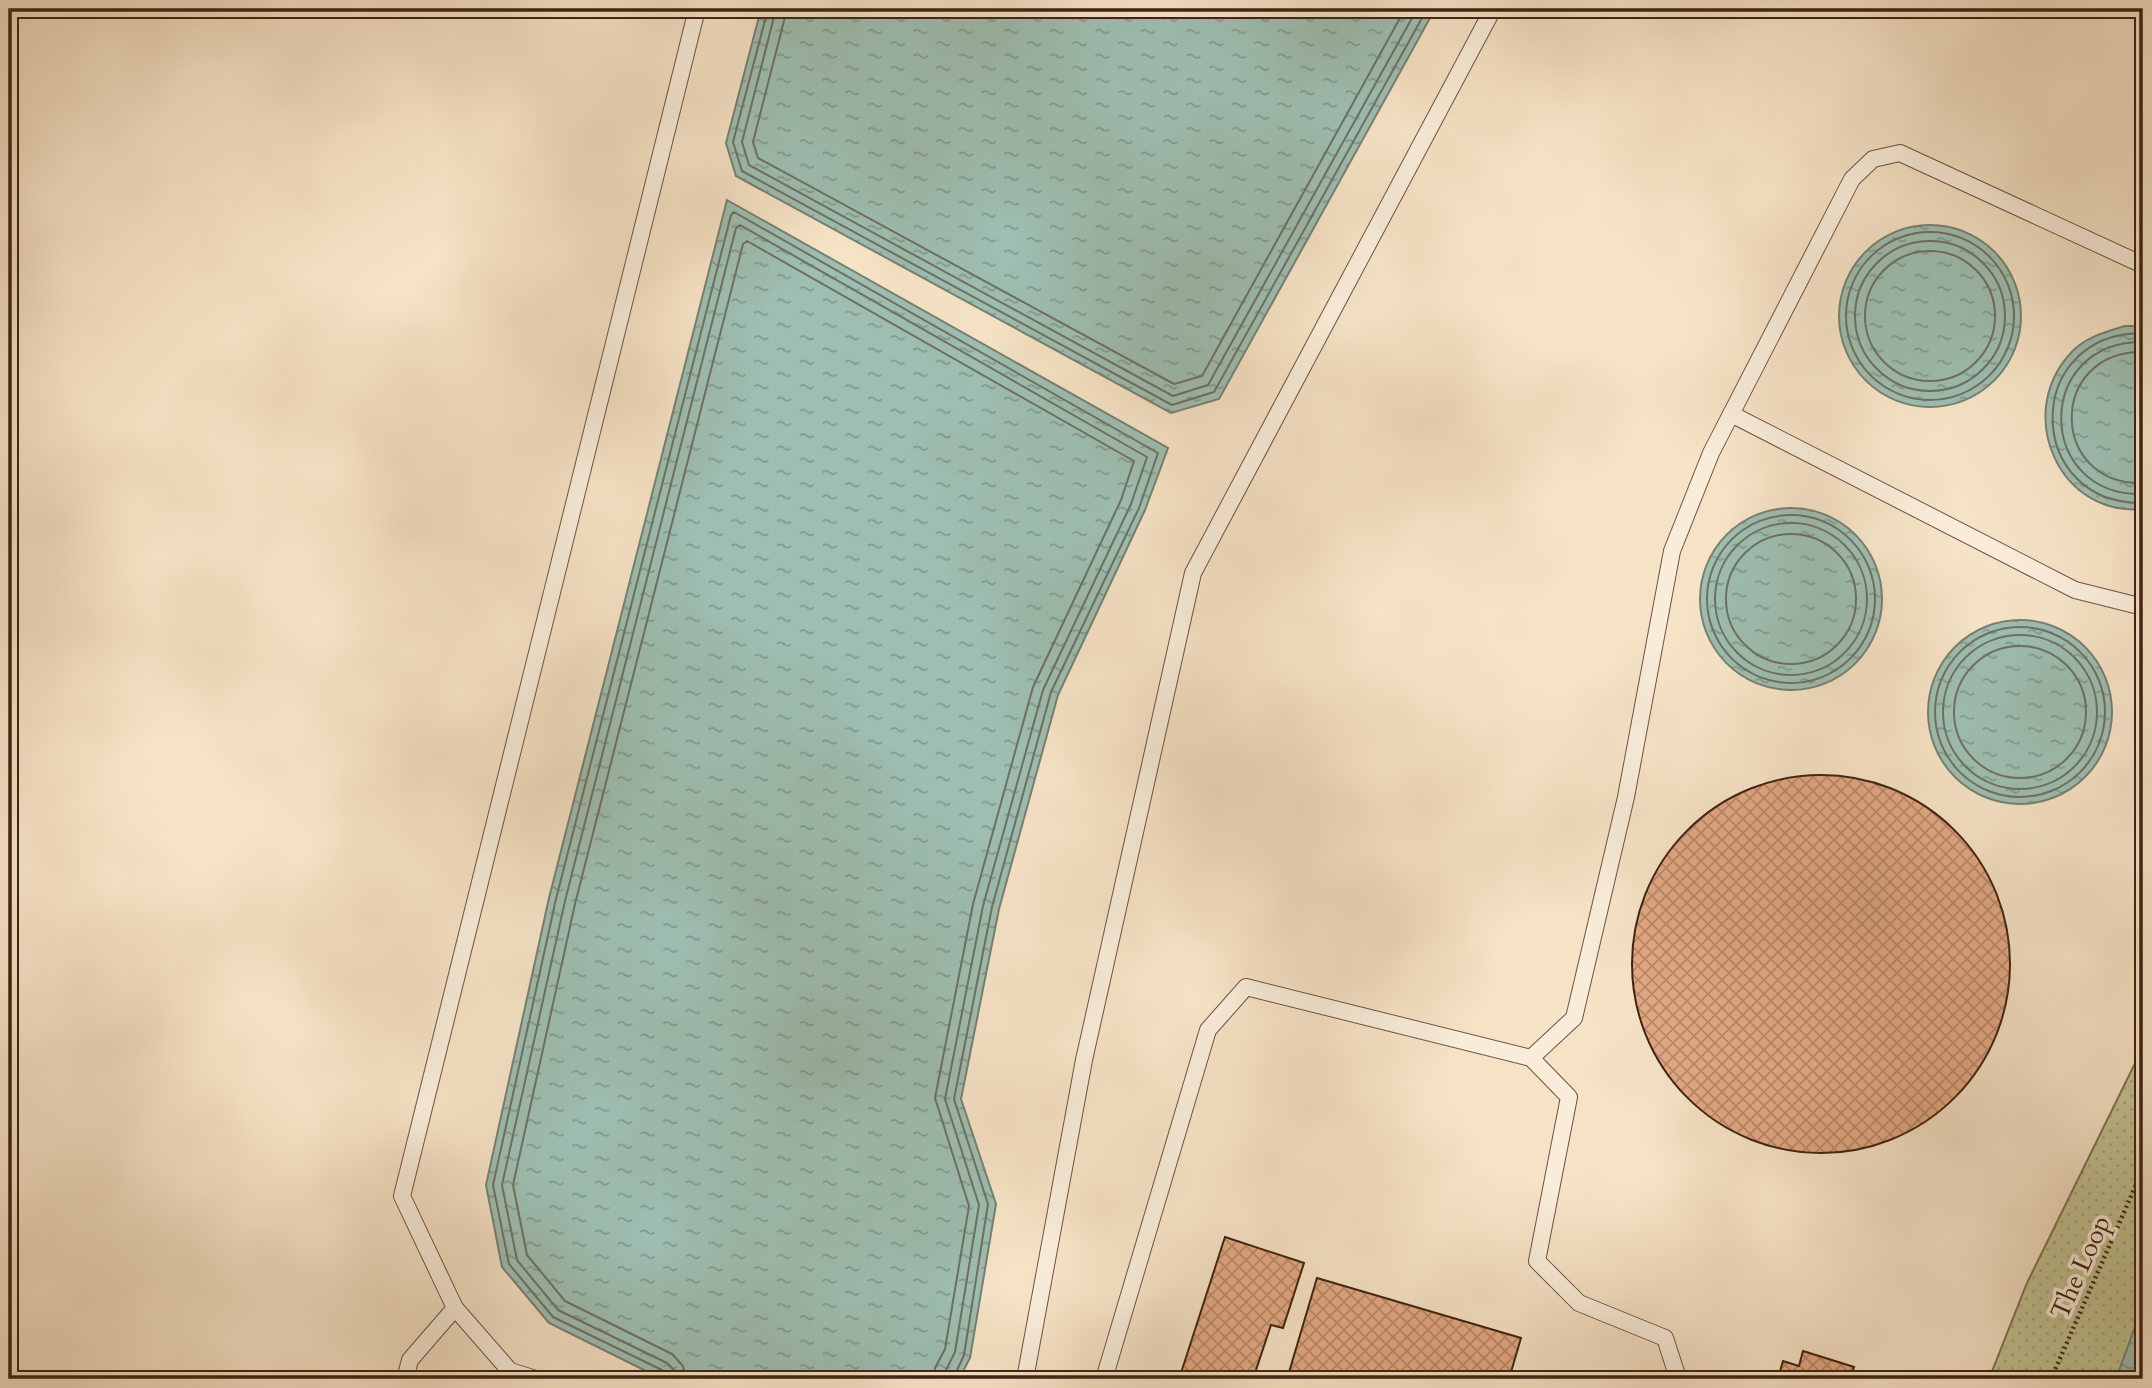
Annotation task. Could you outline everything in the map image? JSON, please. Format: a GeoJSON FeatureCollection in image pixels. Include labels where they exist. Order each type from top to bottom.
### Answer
{"type":"FeatureCollection","features":[{"type":"Feature","properties":{"kind":"lane"},"geometry":{"type":"LineString","coordinates":[[536,1379],[509,1371],[455,1308],[402,1196],[697,9]]}},
{"type":"Feature","properties":{"kind":"lane"},"geometry":{"type":"LineString","coordinates":[[1025,1379],[1084,1060],[1193,573],[1493,9]]}},
{"type":"Feature","properties":{"kind":"lane"},"geometry":{"type":"LineString","coordinates":[[1531,1058],[1574,1018],[1626,797],[1672,551],[1711,453],[1852,178],[1873,159],[1900,153],[2143,265]]}},
{"type":"Feature","properties":{"kind":"lane"},"geometry":{"type":"LineString","coordinates":[[1731,414],[2075,590],[2143,607]]}},
{"type":"Feature","properties":{"kind":"lane"},"geometry":{"type":"LineString","coordinates":[[1104,1379],[1208,1031],[1247,987],[1531,1058],[1569,1097],[1537,1261],[1579,1303],[1665,1338],[1676,1372],[1673,1379]]}},
{"type":"Feature","properties":{"kind":"lane"},"geometry":{"type":"LineString","coordinates":[[405,1379],[410,1360],[455,1308]]}},
{"type":"Feature","properties":{"kind":"path","name":"The Loop"},"geometry":{"type":"LineString","coordinates":[[2051,1379],[2143,1169]]}},
{"type":"Feature","properties":{"kind":"green space"},"geometry":{"type":"Polygon","coordinates":[[[2143,1047],[2143,1379],[1989,1379],[2027,1283],[2143,1047]]]}},
{"type":"Feature","properties":{"kind":"water"},"geometry":{"type":"Polygon","coordinates":[[[761,9],[1435,9],[1219,399],[1171,413],[736,176],[726,143],[761,9]]]}},
{"type":"Feature","properties":{"kind":"water"},"geometry":{"type":"Polygon","coordinates":[[[727,200],[1168,448],[1145,510],[1058,695],[999,909],[961,1099],[996,1204],[970,1358],[959,1379],[674,1379],[654,1375],[549,1323],[502,1267],[486,1185],[549,898],[727,200]]]}},
{"type":"Feature","properties":{"kind":"water"},"geometry":{"type":"Polygon","coordinates":[[[1930,225],[1965,232],[1995,251],[2014,281],[2021,316],[2014,351],[1995,381],[1965,400],[1930,407],[1895,400],[1865,381],[1846,351],[1839,316],[1846,281],[1865,251],[1895,232],[1930,225]]]}},
{"type":"Feature","properties":{"kind":"water"},"geometry":{"type":"Polygon","coordinates":[[[2125,326],[2143,326],[2143,509],[2114,507],[2089,497],[2069,480],[2055,458],[2047,433],[2046,406],[2053,379],[2069,355],[2088,340],[2125,326]]]}},
{"type":"Feature","properties":{"kind":"water"},"geometry":{"type":"Polygon","coordinates":[[[1791,508],[1826,514],[1856,534],[1876,564],[1882,599],[1876,634],[1856,664],[1826,684],[1791,690],[1756,684],[1726,664],[1706,634],[1700,599],[1706,564],[1726,534],[1756,514],[1791,508]]]}},
{"type":"Feature","properties":{"kind":"water"},"geometry":{"type":"Polygon","coordinates":[[[2020,620],[2038,621],[2055,627],[2071,635],[2085,647],[2097,661],[2105,677],[2111,694],[2111,730],[2105,747],[2097,763],[2085,777],[2071,789],[2055,797],[2038,803],[2020,804],[2002,803],[1985,797],[1969,789],[1955,777],[1943,763],[1935,747],[1929,730],[1928,712],[1929,694],[1935,677],[1943,661],[1955,647],[1969,635],[1985,627],[2002,621],[2020,620]]]}},
{"type":"Feature","properties":{"kind":"water"},"geometry":{"type":"Polygon","coordinates":[[[2143,1305],[2143,1379],[2116,1379],[2143,1305]]]}},
{"type":"Feature","properties":{"kind":"building"},"geometry":{"type":"Polygon","coordinates":[[[1821,775],[1858,779],[1910,798],[1941,818],[1967,844],[1995,892],[2006,927],[2010,964],[2006,1001],[1987,1053],[1967,1084],[1941,1110],[1893,1138],[1858,1149],[1821,1153],[1784,1149],[1732,1130],[1701,1110],[1675,1084],[1647,1036],[1636,1001],[1632,964],[1636,927],[1655,875],[1675,844],[1701,818],[1749,790],[1784,779],[1821,775]]]}},
{"type":"Feature","properties":{"kind":"building"},"geometry":{"type":"Polygon","coordinates":[[[1225,1237],[1304,1263],[1283,1328],[1271,1325],[1253,1379],[1192,1379],[1180,1376],[1225,1237]]]}},
{"type":"Feature","properties":{"kind":"building"},"geometry":{"type":"Polygon","coordinates":[[[1317,1278],[1521,1338],[1509,1379],[1287,1379],[1317,1278]]]}},
{"type":"Feature","properties":{"kind":"building"},"geometry":{"type":"Polygon","coordinates":[[[1803,1351],[1854,1367],[1850,1379],[1756,1379],[1758,1372],[1778,1378],[1783,1361],[1799,1366],[1803,1351]]]}}]}
